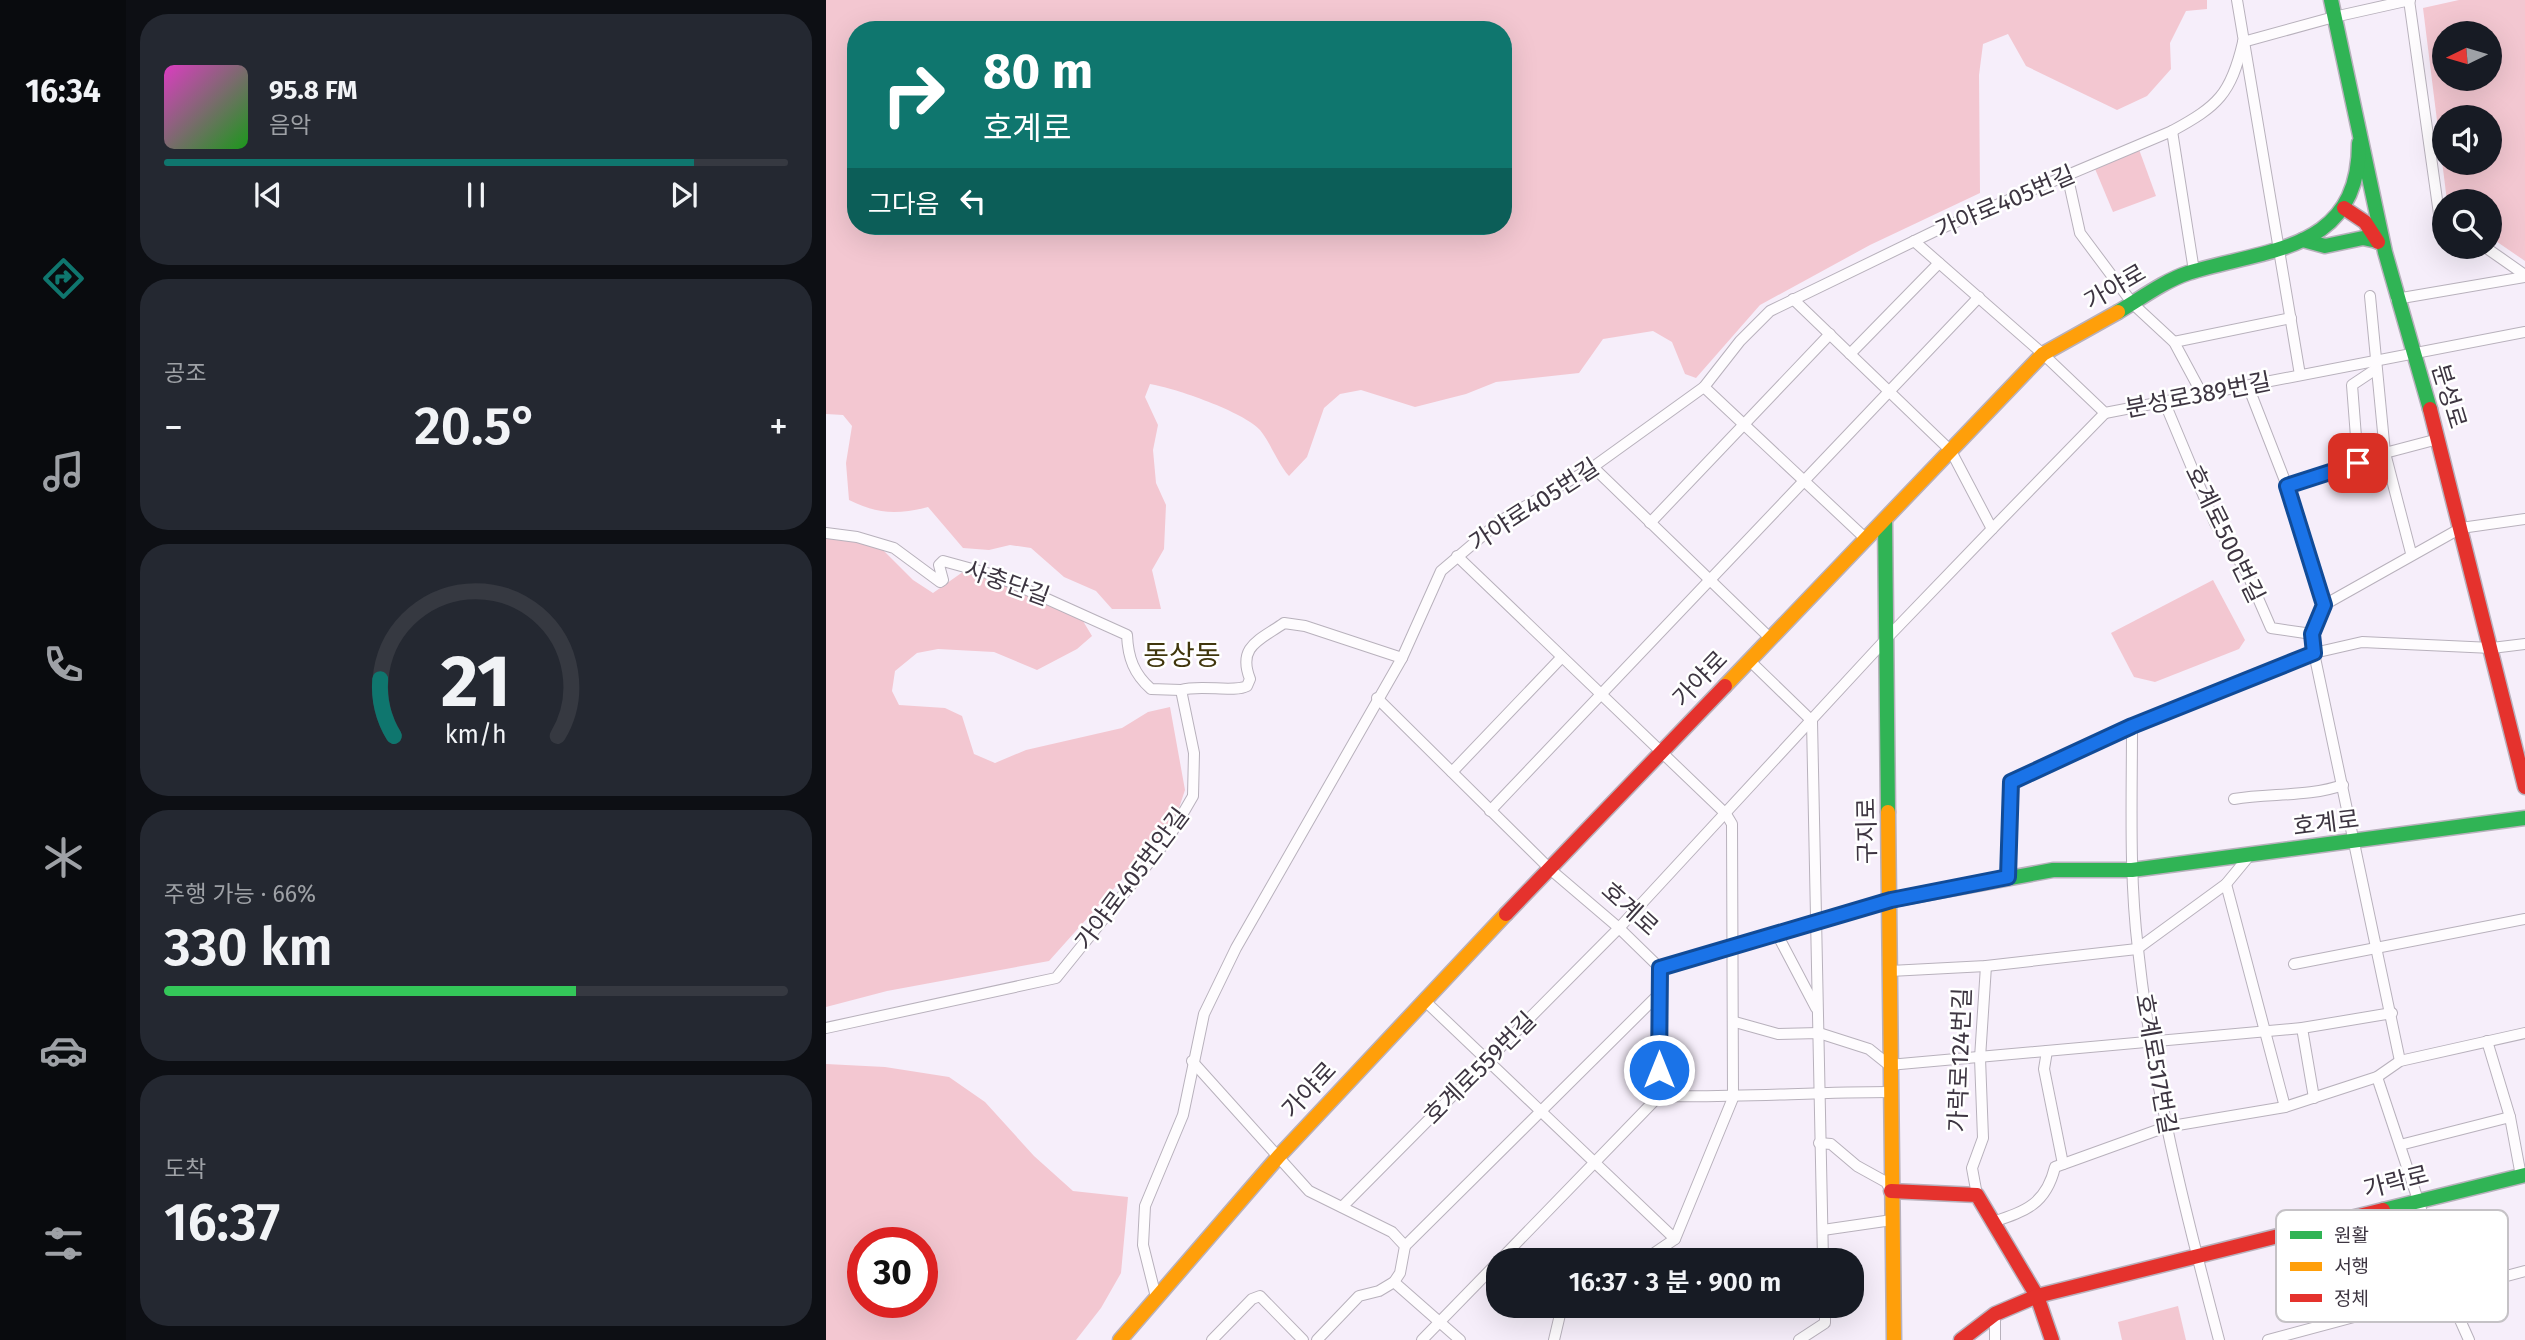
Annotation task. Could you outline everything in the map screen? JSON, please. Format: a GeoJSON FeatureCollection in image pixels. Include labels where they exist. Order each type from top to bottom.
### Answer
{"type":"FeatureCollection","features":[{"type":"Feature","properties":{"kind":"main road","name":"분성로"},"geometry":{"type":"LineString","coordinates":[[2331,0],[2381,246],[2438,439],[2525,787]]}},
{"type":"Feature","properties":{"kind":"main road","name":"가야로"},"geometry":{"type":"LineString","coordinates":[[1120,1340],[1279,1156],[1424,1000],[2043,354],[2194,271],[2277,251],[2331,225],[2344,208],[2359,169],[2359,144]]}},
{"type":"Feature","properties":{"kind":"main road"},"geometry":{"type":"LineString","coordinates":[[2344,208],[2365,222],[2381,246]]}},
{"type":"Feature","properties":{"kind":"main road"},"geometry":{"type":"LineString","coordinates":[[2303,240],[2325,246],[2363,238],[2381,246]]}},
{"type":"Feature","properties":{"kind":"main road","name":"구지로"},"geometry":{"type":"LineString","coordinates":[[1885,520],[1891,900],[1889,1092],[1894,1340]]}},
{"type":"Feature","properties":{"kind":"main road","name":"호계로"},"geometry":{"type":"LineString","coordinates":[[1891,900],[2053,870],[2132,870],[2525,818]]}},
{"type":"Feature","properties":{"kind":"main road","name":"가락로"},"geometry":{"type":"LineString","coordinates":[[2380,1210],[2523,1176]]}},
{"type":"Feature","properties":{"kind":"main road"},"geometry":{"type":"LineString","coordinates":[[1891,1191],[1977,1195]]}},
{"type":"Feature","properties":{"kind":"main road","name":"가락로124번길"},"geometry":{"type":"LineString","coordinates":[[1977,1195],[2037,1296],[2052,1340]]}},
{"type":"Feature","properties":{"kind":"main road","name":"가락로"},"geometry":{"type":"LineString","coordinates":[[1961,1340],[1995,1314],[2037,1296],[2276,1237]]}},
{"type":"Feature","properties":{"kind":"street","name":"가야로405번길"},"geometry":{"type":"LineString","coordinates":[[1156,1297],[1143,1245],[1145,1206],[1183,1115],[1204,1014],[1236,948],[1402,658],[1441,571],[1500,521],[1592,467],[1704,387],[1740,341],[1770,311],[1914,242],[2172,131],[2208,112],[2225,95],[2244,43],[2237,0]]}},
{"type":"Feature","properties":{"kind":"street"},"geometry":{"type":"LineString","coordinates":[[2300,374],[2277,251],[2244,43],[2334,17],[2410,0],[2436,189]]}},
{"type":"Feature","properties":{"kind":"street"},"geometry":{"type":"LineString","coordinates":[[2172,131],[2194,271]]}},
{"type":"Feature","properties":{"kind":"street"},"geometry":{"type":"LineString","coordinates":[[2067,174],[2080,233],[2133,304],[2174,342],[2202,394]]}},
{"type":"Feature","properties":{"kind":"street","name":"분성로389번길"},"geometry":{"type":"LineString","coordinates":[[1914,242],[2043,354],[2105,413],[2300,374],[2376,365],[2412,353],[2525,332]]}},
{"type":"Feature","properties":{"kind":"street"},"geometry":{"type":"LineString","coordinates":[[2502,259],[2525,276]]}},
{"type":"Feature","properties":{"kind":"street"},"geometry":{"type":"LineString","coordinates":[[1850,354],[1939,263]]}},
{"type":"Feature","properties":{"kind":"street"},"geometry":{"type":"LineString","coordinates":[[2396,299],[2525,276]]}},
{"type":"Feature","properties":{"kind":"street"},"geometry":{"type":"LineString","coordinates":[[2370,296],[2385,453],[2411,554]]}},
{"type":"Feature","properties":{"kind":"street"},"geometry":{"type":"LineString","coordinates":[[1490,811],[1979,298]]}},
{"type":"Feature","properties":{"kind":"street"},"geometry":{"type":"LineString","coordinates":[[1793,299],[1951,451],[1992,529]]}},
{"type":"Feature","properties":{"kind":"street"},"geometry":{"type":"LineString","coordinates":[[2174,342],[2291,318]]}},
{"type":"Feature","properties":{"kind":"street"},"geometry":{"type":"LineString","coordinates":[[1650,523],[1830,334]]}},
{"type":"Feature","properties":{"kind":"street"},"geometry":{"type":"LineString","coordinates":[[2287,486],[2358,463],[2352,385],[2376,365]]}},
{"type":"Feature","properties":{"kind":"street"},"geometry":{"type":"LineString","coordinates":[[2248,386],[2287,486],[2324,605]]}},
{"type":"Feature","properties":{"kind":"street"},"geometry":{"type":"LineString","coordinates":[[1704,387],[1866,538]]}},
{"type":"Feature","properties":{"kind":"street","name":"호계로500번길"},"geometry":{"type":"LineString","coordinates":[[2164,401],[2216,523],[2247,573],[2271,628],[2312,634]]}},
{"type":"Feature","properties":{"kind":"street"},"geometry":{"type":"LineString","coordinates":[[1887,638],[2105,413]]}},
{"type":"Feature","properties":{"kind":"street"},"geometry":{"type":"LineString","coordinates":[[2385,453],[2438,439]]}},
{"type":"Feature","properties":{"kind":"street"},"geometry":{"type":"LineString","coordinates":[[1592,467],[1771,639]]}},
{"type":"Feature","properties":{"kind":"street"},"geometry":{"type":"LineString","coordinates":[[2400,1061],[2312,634],[2324,605],[2411,554],[2461,528],[2525,519]]}},
{"type":"Feature","properties":{"kind":"street","name":"사충단길"},"geometry":{"type":"LineString","coordinates":[[826,533],[857,537],[894,548],[940,582],[943,580],[939,565],[943,561],[994,575],[1051,598],[1127,635],[1132,665],[1138,677],[1151,689],[1181,690]]}},
{"type":"Feature","properties":{"kind":"street"},"geometry":{"type":"LineString","coordinates":[[1457,556],[1660,754],[1726,814],[1732,824],[1735,1021],[1733,1098],[1675,1239],[1662,1248]]}},
{"type":"Feature","properties":{"kind":"street"},"geometry":{"type":"LineString","coordinates":[[1181,690],[1195,686],[1240,690],[1247,687],[1250,679],[1244,661],[1247,652],[1284,623],[1305,626],[1402,658]]}},
{"type":"Feature","properties":{"kind":"street","name":"호계로559번길"},"geometry":{"type":"LineString","coordinates":[[1342,1207],[1619,928],[1887,638]]}},
{"type":"Feature","properties":{"kind":"street"},"geometry":{"type":"LineString","coordinates":[[2008,877],[2011,782],[2132,726],[2314,653],[2362,642],[2491,648],[2525,644]]}},
{"type":"Feature","properties":{"kind":"street"},"geometry":{"type":"LineString","coordinates":[[1452,772],[1561,658]]}},
{"type":"Feature","properties":{"kind":"street"},"geometry":{"type":"LineString","coordinates":[[1750,661],[1812,722],[1819,1143],[1824,1248]]}},
{"type":"Feature","properties":{"kind":"street","name":"가야로405번안길"},"geometry":{"type":"LineString","coordinates":[[826,1028],[1056,978],[1168,839],[1193,796],[1194,753],[1181,690]]}},
{"type":"Feature","properties":{"kind":"street","name":"호계로"},"geometry":{"type":"LineString","coordinates":[[1377,698],[1550,870],[1619,928],[1660,968],[1891,900]]}},
{"type":"Feature","properties":{"kind":"street"},"geometry":{"type":"LineString","coordinates":[[2132,726],[2132,870]]}},
{"type":"Feature","properties":{"kind":"street"},"geometry":{"type":"LineString","coordinates":[[2234,799],[2267,794],[2322,792],[2343,785]]}},
{"type":"Feature","properties":{"kind":"street"},"geometry":{"type":"LineString","coordinates":[[1890,971],[1986,966],[2137,949],[2226,884],[2250,855]]}},
{"type":"Feature","properties":{"kind":"street","name":"호계로517번길"},"geometry":{"type":"LineString","coordinates":[[2132,870],[2137,949],[2151,1041],[2166,1127],[2197,1257]]}},
{"type":"Feature","properties":{"kind":"street"},"geometry":{"type":"LineString","coordinates":[[2226,884],[2285,1107]]}},
{"type":"Feature","properties":{"kind":"street"},"geometry":{"type":"LineString","coordinates":[[2294,964],[2525,919]]}},
{"type":"Feature","properties":{"kind":"street"},"geometry":{"type":"LineString","coordinates":[[1777,934],[1818,1011]]}},
{"type":"Feature","properties":{"kind":"street","name":"가락로124번길"},"geometry":{"type":"LineString","coordinates":[[1977,1195],[1972,1168],[1983,1138],[1980,1058],[1986,966]]}},
{"type":"Feature","properties":{"kind":"street"},"geometry":{"type":"LineString","coordinates":[[1512,1248],[1659,1096],[1660,968]]}},
{"type":"Feature","properties":{"kind":"street"},"geometry":{"type":"LineString","coordinates":[[1317,1340],[1359,1296],[1379,1291],[1394,1282],[1400,1273],[1405,1246],[1660,993]]}},
{"type":"Feature","properties":{"kind":"street"},"geometry":{"type":"LineString","coordinates":[[1424,1000],[1675,1239]]}},
{"type":"Feature","properties":{"kind":"street"},"geometry":{"type":"LineString","coordinates":[[1735,1021],[1778,1034],[1819,1033],[1869,1049],[1889,1065],[2302,1028],[2392,1013]]}},
{"type":"Feature","properties":{"kind":"street"},"geometry":{"type":"LineString","coordinates":[[2302,1028],[2314,1098]]}},
{"type":"Feature","properties":{"kind":"street"},"geometry":{"type":"LineString","coordinates":[[1993,1222],[2036,1204],[2052,1180],[2055,1167],[2166,1127],[2285,1107],[2377,1077],[2400,1061],[2525,1033]]}},
{"type":"Feature","properties":{"kind":"street"},"geometry":{"type":"LineString","coordinates":[[2487,1041],[2510,1117],[2523,1176]]}},
{"type":"Feature","properties":{"kind":"street"},"geometry":{"type":"LineString","coordinates":[[2046,1051],[2044,1069],[2063,1164]]}},
{"type":"Feature","properties":{"kind":"street"},"geometry":{"type":"LineString","coordinates":[[1192,1062],[1309,1191],[1392,1232],[1405,1246]]}},
{"type":"Feature","properties":{"kind":"street"},"geometry":{"type":"LineString","coordinates":[[2377,1077],[2422,1210]]}},
{"type":"Feature","properties":{"kind":"street"},"geometry":{"type":"LineString","coordinates":[[1659,1096],[1733,1098],[1819,1092],[1889,1092]]}},
{"type":"Feature","properties":{"kind":"street"},"geometry":{"type":"LineString","coordinates":[[2400,1144],[2510,1117]]}},
{"type":"Feature","properties":{"kind":"street"},"geometry":{"type":"LineString","coordinates":[[1819,1143],[1831,1144],[1857,1166],[1885,1182],[1891,1191]]}},
{"type":"Feature","properties":{"kind":"street"},"geometry":{"type":"LineString","coordinates":[[1823,1230],[1892,1220]]}},
{"type":"Feature","properties":{"kind":"street"},"geometry":{"type":"LineString","coordinates":[[2197,1257],[2219,1340]]}},
{"type":"Feature","properties":{"kind":"street"},"geometry":{"type":"LineString","coordinates":[[2508,1275],[2525,1271]]}},
{"type":"Feature","properties":{"kind":"street"},"geometry":{"type":"LineString","coordinates":[[1422,1340],[1486,1274]]}},
{"type":"Feature","properties":{"kind":"street"},"geometry":{"type":"LineString","coordinates":[[1394,1282],[1460,1340]]}},
{"type":"Feature","properties":{"kind":"street"},"geometry":{"type":"LineString","coordinates":[[1212,1340],[1252,1299],[1260,1296],[1303,1340]]}},
{"type":"Feature","properties":{"kind":"street"},"geometry":{"type":"LineString","coordinates":[[1995,1314],[1995,1340]]}},
{"type":"Feature","properties":{"kind":"street"},"geometry":{"type":"LineString","coordinates":[[1555,1340],[1560,1318]]}},
{"type":"Feature","properties":{"kind":"street"},"geometry":{"type":"LineString","coordinates":[[1799,1340],[1825,1322],[1825,1318]]}},
{"type":"Feature","properties":{"kind":"street"},"geometry":{"type":"LineString","coordinates":[[2268,1340],[2333,1322]]}},
{"type":"Feature","properties":{"kind":"street"},"geometry":{"type":"LineString","coordinates":[[2462,1322],[2469,1340]]}},
{"type":"Feature","properties":{"kind":"shaded area"},"geometry":{"type":"Polygon","coordinates":[[[826,0],[2207,0],[2207,9],[2186,11],[2170,43],[2171,69],[2147,96],[2117,110],[2026,66],[2008,34],[1983,44],[1979,75],[1980,193],[1870,245],[1760,305],[1696,378],[1685,374],[1672,342],[1653,331],[1603,339],[1579,373],[1496,382],[1466,394],[1415,407],[1361,390],[1340,394],[1324,408],[1307,457],[1289,476],[1264,435],[1252,423],[1208,402],[1150,384],[1145,397],[1158,425],[1153,450],[1156,483],[1166,505],[1164,549],[1152,570],[1161,609],[1112,609],[1096,591],[1064,577],[1031,548],[1010,545],[989,550],[963,548],[928,507],[887,512],[849,500],[846,463],[852,426],[843,415],[826,414],[826,0]]]}},
{"type":"Feature","properties":{"kind":"shaded area"},"geometry":{"type":"Polygon","coordinates":[[[2459,0],[2525,0],[2525,261],[2502,245],[2502,189],[2446,189],[2444,175],[2502,175],[2502,105],[2435,105],[2433,91],[2502,91],[2502,21],[2432,21],[2432,80],[2423,8],[2459,0]]]}},
{"type":"Feature","properties":{"kind":"shaded area"},"geometry":{"type":"Polygon","coordinates":[[[2137,144],[2156,196],[2113,212],[2093,164],[2137,144]]]}},
{"type":"Feature","properties":{"kind":"shaded area"},"geometry":{"type":"Polygon","coordinates":[[[826,536],[872,539],[913,580],[933,593],[967,569],[996,578],[1080,616],[1092,636],[1077,649],[1037,670],[994,652],[938,649],[917,653],[895,671],[892,691],[899,705],[945,708],[962,716],[974,754],[995,763],[1026,750],[1122,728],[1148,712],[1170,707],[1185,790],[1175,820],[1049,961],[887,991],[826,1007],[826,536]]]}},
{"type":"Feature","properties":{"kind":"shaded area"},"geometry":{"type":"Polygon","coordinates":[[[2213,580],[2245,640],[2239,649],[2155,682],[2134,677],[2111,633],[2213,580]]]}},
{"type":"Feature","properties":{"kind":"shaded area"},"geometry":{"type":"Polygon","coordinates":[[[826,1064],[885,1067],[949,1077],[985,1102],[1034,1156],[1073,1191],[1128,1197],[1121,1273],[1101,1308],[1076,1340],[826,1340],[826,1064]]]}},
{"type":"Feature","properties":{"kind":"shaded area"},"geometry":{"type":"Polygon","coordinates":[[[2178,1306],[2186,1340],[2122,1340],[2118,1322],[2178,1306]]]}},
{"type":"Feature","properties":{"kind":"traffic: fast"},"geometry":{"type":"LineString","coordinates":[[2331,0],[2385,252],[2430,409]]}},
{"type":"Feature","properties":{"kind":"traffic: fast"},"geometry":{"type":"LineString","coordinates":[[2118,312],[2179,276],[2278,250],[2304,240],[2326,225],[2344,206],[2355,179],[2359,143]]}},
{"type":"Feature","properties":{"kind":"traffic: fast"},"geometry":{"type":"LineString","coordinates":[[2303,240],[2325,246],[2363,238],[2377,241]]}},
{"type":"Feature","properties":{"kind":"traffic: fast"},"geometry":{"type":"LineString","coordinates":[[1885,520],[1888,812]]}},
{"type":"Feature","properties":{"kind":"traffic: fast"},"geometry":{"type":"LineString","coordinates":[[1891,900],[2053,870],[2132,870],[2525,818]]}},
{"type":"Feature","properties":{"kind":"traffic: fast"},"geometry":{"type":"LineString","coordinates":[[2383,1210],[2525,1175]]}},
{"type":"Feature","properties":{"kind":"traffic: slow"},"geometry":{"type":"LineString","coordinates":[[1725,686],[2043,354],[2118,312]]}},
{"type":"Feature","properties":{"kind":"traffic: slow"},"geometry":{"type":"LineString","coordinates":[[1888,812],[1894,1340]]}},
{"type":"Feature","properties":{"kind":"traffic: slow"},"geometry":{"type":"LineString","coordinates":[[1120,1340],[1279,1156],[1506,914]]}},
{"type":"Feature","properties":{"kind":"traffic: jam"},"geometry":{"type":"LineString","coordinates":[[2344,208],[2365,222],[2378,242]]}},
{"type":"Feature","properties":{"kind":"traffic: jam"},"geometry":{"type":"LineString","coordinates":[[2430,409],[2525,787]]}},
{"type":"Feature","properties":{"kind":"traffic: jam"},"geometry":{"type":"LineString","coordinates":[[1506,914],[1725,686]]}},
{"type":"Feature","properties":{"kind":"traffic: jam"},"geometry":{"type":"LineString","coordinates":[[1891,1191],[1977,1195],[2037,1296],[2052,1340]]}},
{"type":"Feature","properties":{"kind":"traffic: jam"},"geometry":{"type":"LineString","coordinates":[[1961,1340],[1995,1314],[2037,1296],[2276,1237]]}},
{"type":"Feature","properties":{"kind":"district","name":"동상동"},"geometry":{"type":"Point","coordinates":[1182,655]}},
{"type":"Feature","properties":{"kind":"route"},"geometry":{"type":"LineString","coordinates":[[1659,1070],[1660,968],[1891,900],[2008,877],[2011,782],[2132,726],[2314,653],[2312,634],[2324,605],[2287,486],[2358,463]]}}]}
